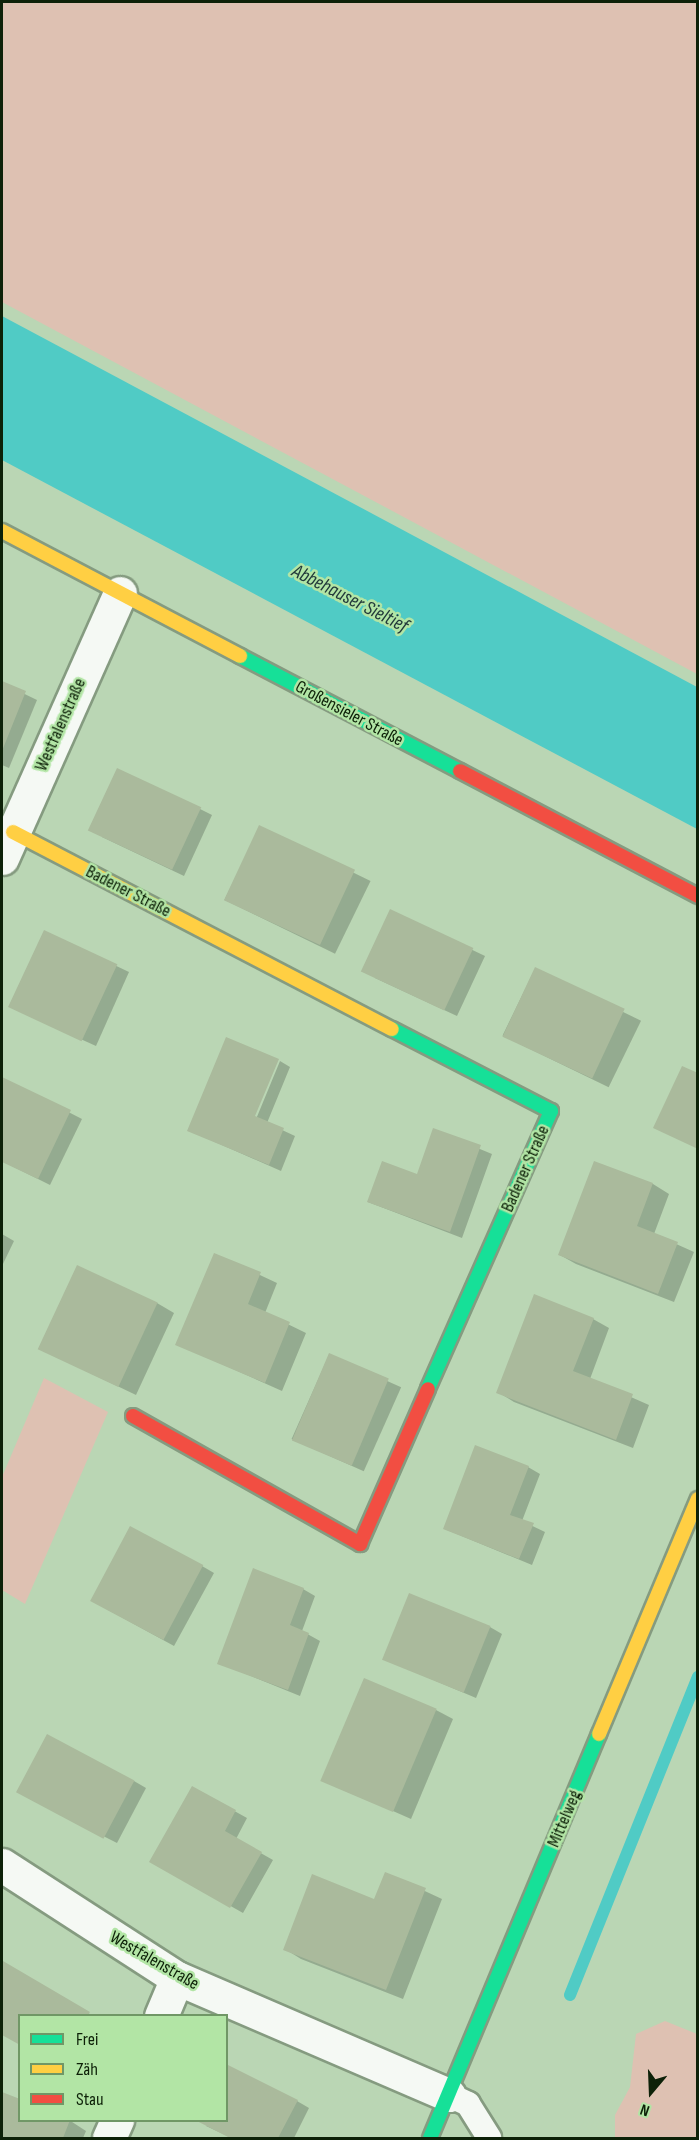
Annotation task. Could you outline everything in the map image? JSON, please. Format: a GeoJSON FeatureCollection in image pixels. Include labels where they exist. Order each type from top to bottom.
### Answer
{"type":"FeatureCollection","features":[{"type":"Feature","properties":{"kind":"street","name":"Großensieler Straße"},"geometry":{"type":"LineString","coordinates":[[2,531],[698,896]]}},
{"type":"Feature","properties":{"kind":"street","name":"Westfalenstraße"},"geometry":{"type":"LineString","coordinates":[[7,845],[120,593]]}},
{"type":"Feature","properties":{"kind":"street","name":"Badener Straße"},"geometry":{"type":"LineString","coordinates":[[7,845],[552,1111],[360,1544],[134,1416]]}},
{"type":"Feature","properties":{"kind":"street","name":"Mittelweg"},"geometry":{"type":"LineString","coordinates":[[430,2139],[698,1499]]}},
{"type":"Feature","properties":{"kind":"street","name":"Westfalenstraße"},"geometry":{"type":"LineString","coordinates":[[2,1865],[177,1978],[449,2095]]}},
{"type":"Feature","properties":{"kind":"street"},"geometry":{"type":"LineString","coordinates":[[162,2014],[177,1978]]}},
{"type":"Feature","properties":{"kind":"street"},"geometry":{"type":"LineString","coordinates":[[110,2139],[117,2122]]}},
{"type":"Feature","properties":{"kind":"lane"},"geometry":{"type":"LineString","coordinates":[[449,2095],[468,2104],[489,2139]]}},
{"type":"Feature","properties":{"kind":"shaded area"},"geometry":{"type":"Polygon","coordinates":[[[2,2],[697,2],[697,674],[2,302],[2,2]]]}},
{"type":"Feature","properties":{"kind":"shaded area"},"geometry":{"type":"Polygon","coordinates":[[[44,1378],[108,1412],[25,1604],[2,1590],[2,1477],[44,1378]]]}},
{"type":"Feature","properties":{"kind":"shaded area"},"geometry":{"type":"Polygon","coordinates":[[[665,2021],[697,2034],[697,2138],[615,2138],[615,2115],[630,2087],[636,2034],[665,2021]]]}},
{"type":"Feature","properties":{"kind":"water","name":"Abbehauser Sieltief"},"geometry":{"type":"Polygon","coordinates":[[[2,316],[697,687],[697,829],[2,460],[2,316]]]}},
{"type":"Feature","properties":{"kind":"building"},"geometry":{"type":"Polygon","coordinates":[[[2,681],[26,691],[2,751],[2,681]]]}},
{"type":"Feature","properties":{"kind":"building"},"geometry":{"type":"Polygon","coordinates":[[[117,768],[201,807],[172,870],[88,831],[117,768]]]}},
{"type":"Feature","properties":{"kind":"building"},"geometry":{"type":"Polygon","coordinates":[[[259,825],[355,870],[320,945],[224,900],[259,825]]]}},
{"type":"Feature","properties":{"kind":"building"},"geometry":{"type":"Polygon","coordinates":[[[390,909],[473,948],[444,1010],[361,972],[390,909]]]}},
{"type":"Feature","properties":{"kind":"building"},"geometry":{"type":"Polygon","coordinates":[[[44,930],[117,964],[81,1041],[8,1007],[44,930]]]}},
{"type":"Feature","properties":{"kind":"building"},"geometry":{"type":"Polygon","coordinates":[[[535,967],[625,1009],[592,1079],[502,1037],[535,967]]]}},
{"type":"Feature","properties":{"kind":"building"},"geometry":{"type":"Polygon","coordinates":[[[226,1037],[279,1059],[255,1116],[284,1128],[269,1165],[187,1131],[226,1037]]]}},
{"type":"Feature","properties":{"kind":"building"},"geometry":{"type":"Polygon","coordinates":[[[682,1066],[698,1073],[698,1149],[653,1128],[682,1066]]]}},
{"type":"Feature","properties":{"kind":"building"},"geometry":{"type":"Polygon","coordinates":[[[2,1077],[71,1110],[38,1179],[2,1162],[2,1077]]]}},
{"type":"Feature","properties":{"kind":"building"},"geometry":{"type":"Polygon","coordinates":[[[433,1128],[481,1145],[450,1232],[367,1202],[382,1161],[417,1174],[433,1128]]]}},
{"type":"Feature","properties":{"kind":"building"},"geometry":{"type":"Polygon","coordinates":[[[594,1161],[653,1183],[637,1226],[678,1242],[658,1294],[558,1255],[594,1161]]]}},
{"type":"Feature","properties":{"kind":"building"},"geometry":{"type":"Polygon","coordinates":[[[214,1253],[261,1272],[248,1304],[290,1322],[265,1383],[175,1345],[214,1253]]]}},
{"type":"Feature","properties":{"kind":"building"},"geometry":{"type":"Polygon","coordinates":[[[77,1265],[158,1303],[118,1387],[38,1349],[77,1265]]]}},
{"type":"Feature","properties":{"kind":"building"},"geometry":{"type":"Polygon","coordinates":[[[534,1294],[594,1318],[573,1371],[633,1394],[616,1440],[496,1393],[534,1294]]]}},
{"type":"Feature","properties":{"kind":"building"},"geometry":{"type":"Polygon","coordinates":[[[329,1353],[389,1378],[352,1466],[292,1440],[329,1353]]]}},
{"type":"Feature","properties":{"kind":"building"},"geometry":{"type":"Polygon","coordinates":[[[475,1445],[529,1466],[510,1515],[534,1523],[519,1559],[443,1529],[475,1445]]]}},
{"type":"Feature","properties":{"kind":"building"},"geometry":{"type":"Polygon","coordinates":[[[130,1526],[203,1565],[163,1640],[90,1601],[130,1526]]]}},
{"type":"Feature","properties":{"kind":"building"},"geometry":{"type":"Polygon","coordinates":[[[253,1568],[304,1588],[290,1625],[309,1633],[288,1690],[217,1664],[253,1568]]]}},
{"type":"Feature","properties":{"kind":"building"},"geometry":{"type":"Polygon","coordinates":[[[409,1593],[491,1626],[464,1693],[382,1660],[409,1593]]]}},
{"type":"Feature","properties":{"kind":"building"},"geometry":{"type":"Polygon","coordinates":[[[364,1678],[437,1709],[393,1812],[320,1781],[364,1678]]]}},
{"type":"Feature","properties":{"kind":"building"},"geometry":{"type":"Polygon","coordinates":[[[47,1734],[134,1780],[103,1839],[16,1792],[47,1734]]]}},
{"type":"Feature","properties":{"kind":"building"},"geometry":{"type":"Polygon","coordinates":[[[192,1786],[236,1810],[225,1831],[262,1852],[230,1908],[149,1862],[192,1786]]]}},
{"type":"Feature","properties":{"kind":"building"},"geometry":{"type":"Polygon","coordinates":[[[385,1872],[426,1888],[386,1990],[283,1950],[312,1874],[374,1899],[385,1872]]]}},
{"type":"Feature","properties":{"kind":"building"},"geometry":{"type":"Polygon","coordinates":[[[3,1961],[90,2012],[88,2014],[18,2014],[18,2044],[2,2035],[3,1961]]]}},
{"type":"Feature","properties":{"kind":"building"},"geometry":{"type":"Polygon","coordinates":[[[228,2065],[298,2100],[278,2138],[230,2138],[199,2122],[228,2122],[228,2065]]]}},
{"type":"Feature","properties":{"kind":"building"},"geometry":{"type":"Polygon","coordinates":[[[2,2092],[18,2098],[18,2122],[69,2122],[63,2138],[2,2138],[2,2092]]]}},
{"type":"Feature","properties":{"kind":"waterway"},"geometry":{"type":"LineString","coordinates":[[570,1995],[698,1677]]}},
{"type":"Feature","properties":{"kind":"traffic: fast"},"geometry":{"type":"LineString","coordinates":[[240,656],[460,771]]}},
{"type":"Feature","properties":{"kind":"traffic: fast"},"geometry":{"type":"LineString","coordinates":[[392,1029],[551,1111],[428,1389]]}},
{"type":"Feature","properties":{"kind":"traffic: fast"},"geometry":{"type":"LineString","coordinates":[[430,2138],[599,1734]]}},
{"type":"Feature","properties":{"kind":"traffic: slow"},"geometry":{"type":"LineString","coordinates":[[2,531],[240,656]]}},
{"type":"Feature","properties":{"kind":"traffic: slow"},"geometry":{"type":"LineString","coordinates":[[13,832],[392,1029]]}},
{"type":"Feature","properties":{"kind":"traffic: slow"},"geometry":{"type":"LineString","coordinates":[[599,1734],[698,1499]]}},
{"type":"Feature","properties":{"kind":"traffic: jam"},"geometry":{"type":"LineString","coordinates":[[460,771],[698,896]]}},
{"type":"Feature","properties":{"kind":"traffic: jam"},"geometry":{"type":"LineString","coordinates":[[133,1416],[360,1544],[428,1389]]}}]}
